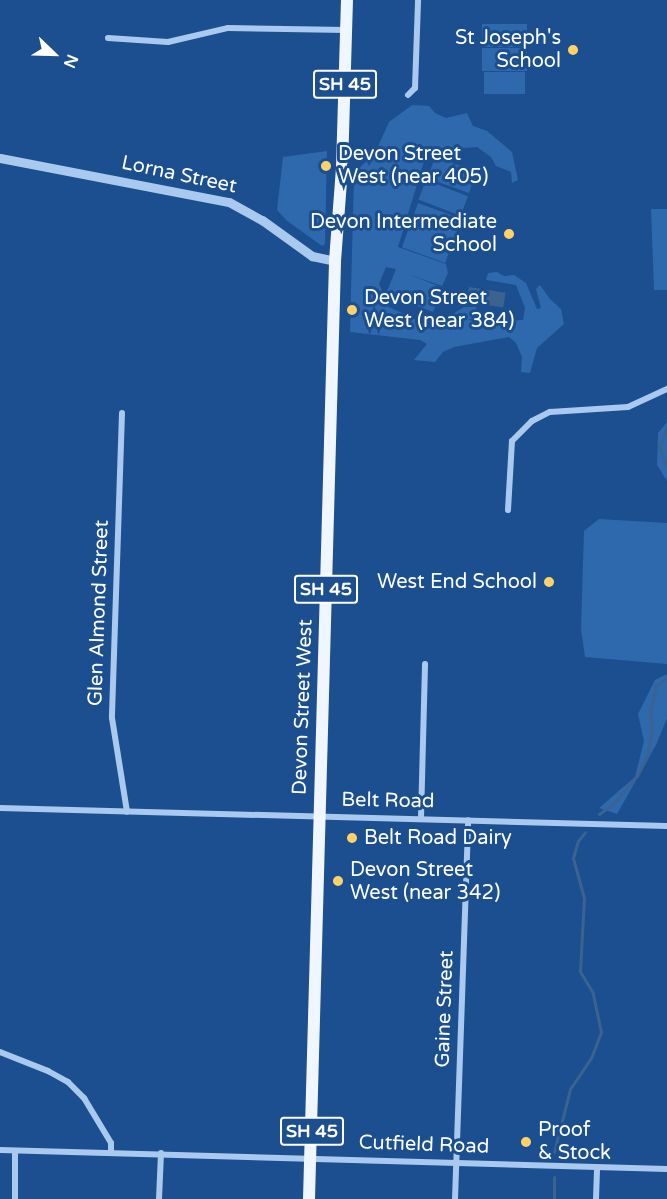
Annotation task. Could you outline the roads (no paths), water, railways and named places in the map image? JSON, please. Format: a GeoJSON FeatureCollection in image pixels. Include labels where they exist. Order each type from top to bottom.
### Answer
{"type":"FeatureCollection","features":[{"type":"Feature","properties":{"kind":"main road","name":"Devon Street West"},"geometry":{"type":"LineString","coordinates":[[309,1199],[335,261],[342,168],[347,0]]}},
{"type":"Feature","properties":{"kind":"street"},"geometry":{"type":"LineString","coordinates":[[408,95],[415,88],[418,0]]}},
{"type":"Feature","properties":{"kind":"street"},"geometry":{"type":"LineString","coordinates":[[108,38],[168,42],[228,28],[346,30]]}},
{"type":"Feature","properties":{"kind":"street","name":"Lorna Street"},"geometry":{"type":"LineString","coordinates":[[0,158],[230,202],[262,220],[312,256],[335,261]]}},
{"type":"Feature","properties":{"kind":"street"},"geometry":{"type":"LineString","coordinates":[[508,510],[512,441],[532,421],[550,412],[608,411],[628,407],[667,389]]}},
{"type":"Feature","properties":{"kind":"street","name":"Glen Almond Street"},"geometry":{"type":"LineString","coordinates":[[122,413],[112,718],[127,812]]}},
{"type":"Feature","properties":{"kind":"street"},"geometry":{"type":"LineString","coordinates":[[421,818],[425,664]]}},
{"type":"Feature","properties":{"kind":"street","name":"Belt Road"},"geometry":{"type":"LineString","coordinates":[[0,808],[667,826]]}},
{"type":"Feature","properties":{"kind":"street","name":"Gaine Street"},"geometry":{"type":"LineString","coordinates":[[455,1199],[468,820]]}},
{"type":"Feature","properties":{"kind":"street"},"geometry":{"type":"LineString","coordinates":[[0,1052],[48,1071],[68,1082],[84,1098],[111,1143],[111,1152]]}},
{"type":"Feature","properties":{"kind":"street","name":"Cutfield Road"},"geometry":{"type":"LineString","coordinates":[[0,1150],[667,1169]]}},
{"type":"Feature","properties":{"kind":"street"},"geometry":{"type":"LineString","coordinates":[[15,1151],[15,1199]]}},
{"type":"Feature","properties":{"kind":"street"},"geometry":{"type":"LineString","coordinates":[[159,1199],[161,1153]]}},
{"type":"Feature","properties":{"kind":"street"},"geometry":{"type":"LineString","coordinates":[[596,1199],[597,1167]]}},
{"type":"Feature","properties":{"kind":"waterway"},"geometry":{"type":"LineString","coordinates":[[667,427],[659,448],[667,467]]}},
{"type":"Feature","properties":{"kind":"waterway"},"geometry":{"type":"LineString","coordinates":[[599,814],[614,803],[637,776],[647,756],[652,731],[650,712],[656,685],[667,678]]}},
{"type":"Feature","properties":{"kind":"waterway"},"geometry":{"type":"LineString","coordinates":[[554,1152],[570,1089],[591,1058],[601,1032],[593,993],[580,971],[584,898],[573,858],[578,841],[585,832]]}},
{"type":"Feature","properties":{"kind":"waterway"},"geometry":{"type":"LineString","coordinates":[[554,1177],[554,1199]]}},
{"type":"Feature","properties":{"kind":"place","name":"St Joseph's School"},"geometry":{"type":"Point","coordinates":[573,50]}},
{"type":"Feature","properties":{"kind":"place","name":"Devon Street West (near 405)"},"geometry":{"type":"Point","coordinates":[326,166]}},
{"type":"Feature","properties":{"kind":"place","name":"Devon Intermediate School"},"geometry":{"type":"Point","coordinates":[509,234]}},
{"type":"Feature","properties":{"kind":"place","name":"Devon Street West (near 384)"},"geometry":{"type":"Point","coordinates":[352,310]}},
{"type":"Feature","properties":{"kind":"place","name":"West End School"},"geometry":{"type":"Point","coordinates":[549,582]}},
{"type":"Feature","properties":{"kind":"place","name":"Belt Road Dairy"},"geometry":{"type":"Point","coordinates":[352,838]}},
{"type":"Feature","properties":{"kind":"place","name":"Devon Street West (near 342)"},"geometry":{"type":"Point","coordinates":[338,881]}},
{"type":"Feature","properties":{"kind":"place","name":"Proof & Stock"},"geometry":{"type":"Point","coordinates":[526,1142]}}]}
